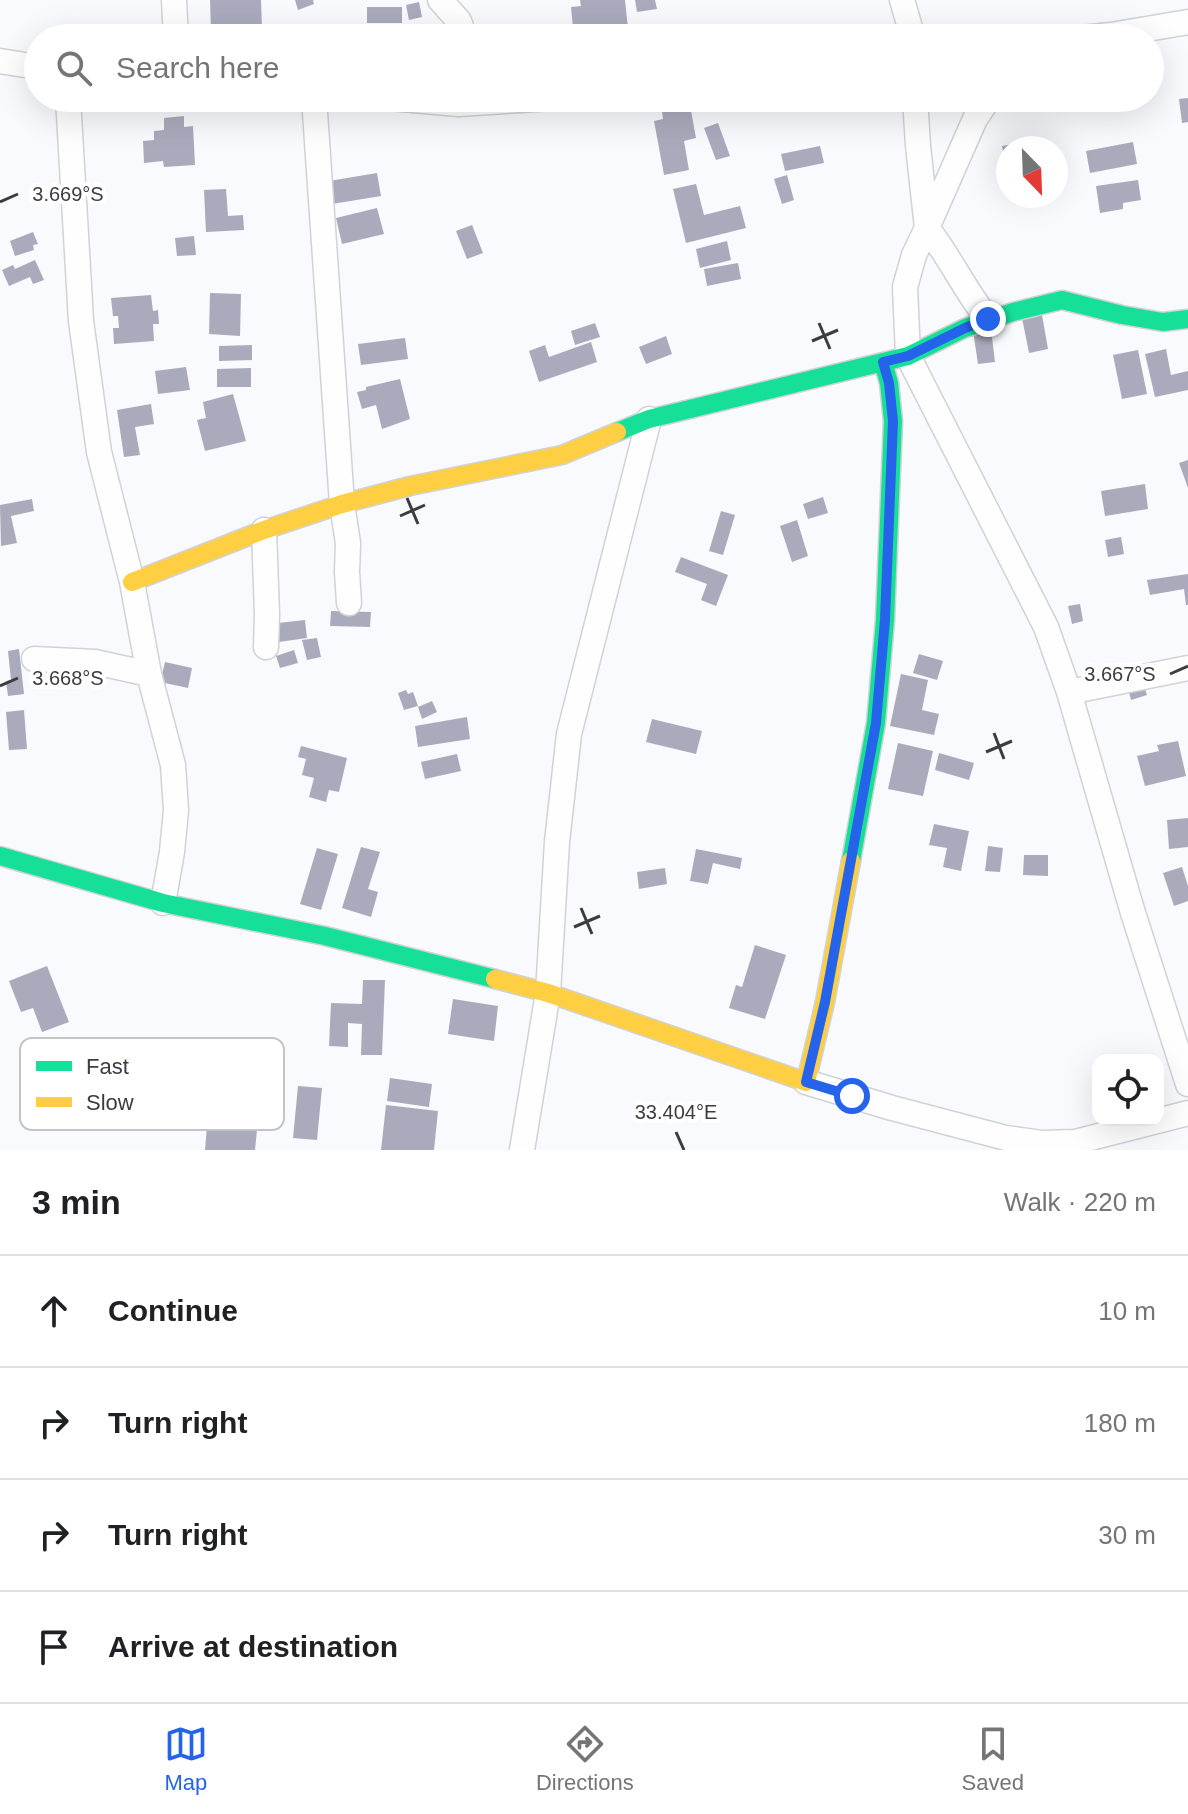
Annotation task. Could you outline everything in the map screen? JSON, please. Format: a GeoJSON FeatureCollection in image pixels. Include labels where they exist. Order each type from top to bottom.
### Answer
{"type":"FeatureCollection","features":[{"type":"Feature","properties":{"kind":"street"},"geometry":{"type":"LineString","coordinates":[[174,0],[175,24]]}},
{"type":"Feature","properties":{"kind":"street"},"geometry":{"type":"LineString","coordinates":[[440,0],[460,24]]}},
{"type":"Feature","properties":{"kind":"street"},"geometry":{"type":"LineString","coordinates":[[902,0],[909,24]]}},
{"type":"Feature","properties":{"kind":"street"},"geometry":{"type":"LineString","coordinates":[[1164,26],[1188,22]]}},
{"type":"Feature","properties":{"kind":"street"},"geometry":{"type":"LineString","coordinates":[[0,61],[24,65]]}},
{"type":"Feature","properties":{"kind":"street"},"geometry":{"type":"LineString","coordinates":[[69,112],[81,321],[99,452],[132,582],[149,674],[173,765],[176,810],[163,903]]}},
{"type":"Feature","properties":{"kind":"street"},"geometry":{"type":"LineString","coordinates":[[315,112],[342,504],[348,543],[349,603]]}},
{"type":"Feature","properties":{"kind":"street"},"geometry":{"type":"LineString","coordinates":[[916,112],[927,228],[988,319]]}},
{"type":"Feature","properties":{"kind":"street"},"geometry":{"type":"LineString","coordinates":[[980,112],[914,255],[905,287],[908,356],[1046,627],[1069,692],[1133,913],[1188,1084]]}},
{"type":"Feature","properties":{"kind":"street"},"geometry":{"type":"LineString","coordinates":[[132,582],[264,530],[342,504],[410,486],[562,455],[649,419],[908,356],[988,319],[1062,300],[1163,322],[1188,319]]}},
{"type":"Feature","properties":{"kind":"street"},"geometry":{"type":"LineString","coordinates":[[806,1082],[825,1002],[876,723],[885,620],[893,421],[889,383],[883,362]]}},
{"type":"Feature","properties":{"kind":"street"},"geometry":{"type":"LineString","coordinates":[[522,1150],[548,993],[557,842],[569,734],[649,419]]}},
{"type":"Feature","properties":{"kind":"street"},"geometry":{"type":"LineString","coordinates":[[264,530],[266,647]]}},
{"type":"Feature","properties":{"kind":"street"},"geometry":{"type":"LineString","coordinates":[[34,659],[95,662],[149,674]]}},
{"type":"Feature","properties":{"kind":"street"},"geometry":{"type":"LineString","coordinates":[[1069,692],[1188,668]]}},
{"type":"Feature","properties":{"kind":"street"},"geometry":{"type":"LineString","coordinates":[[0,856],[163,903],[325,936],[548,993],[806,1082],[1006,1138],[1042,1143],[1075,1142],[1188,1113]]}},
{"type":"Feature","properties":{"kind":"building"},"geometry":{"type":"Polygon","coordinates":[[[210,0],[261,0],[262,24],[211,24],[210,0]]]}},
{"type":"Feature","properties":{"kind":"building"},"geometry":{"type":"Polygon","coordinates":[[[295,0],[313,0],[314,4],[298,10],[295,0]]]}},
{"type":"Feature","properties":{"kind":"building"},"geometry":{"type":"Polygon","coordinates":[[[580,0],[625,0],[628,24],[573,24],[571,7],[581,6],[580,0]]]}},
{"type":"Feature","properties":{"kind":"building"},"geometry":{"type":"Polygon","coordinates":[[[635,0],[655,0],[657,9],[637,12],[635,0]]]}},
{"type":"Feature","properties":{"kind":"building"},"geometry":{"type":"Polygon","coordinates":[[[419,2],[422,17],[409,20],[406,5],[419,2]]]}},
{"type":"Feature","properties":{"kind":"building"},"geometry":{"type":"Polygon","coordinates":[[[367,7],[402,7],[402,23],[367,23],[367,7]]]}},
{"type":"Feature","properties":{"kind":"building"},"geometry":{"type":"Polygon","coordinates":[[[1188,98],[1188,122],[1182,123],[1179,99],[1188,98]]]}},
{"type":"Feature","properties":{"kind":"building"},"geometry":{"type":"Polygon","coordinates":[[[662,112],[691,112],[696,138],[684,141],[689,170],[664,175],[654,121],[663,119],[662,112]]]}},
{"type":"Feature","properties":{"kind":"building"},"geometry":{"type":"Polygon","coordinates":[[[184,116],[184,127],[193,126],[195,165],[164,167],[163,161],[144,163],[143,141],[154,140],[154,131],[164,130],[164,118],[184,116]]]}},
{"type":"Feature","properties":{"kind":"building"},"geometry":{"type":"Polygon","coordinates":[[[718,123],[730,156],[716,160],[704,128],[718,123]]]}},
{"type":"Feature","properties":{"kind":"building"},"geometry":{"type":"Polygon","coordinates":[[[1133,142],[1137,164],[1090,173],[1086,151],[1133,142]]]}},
{"type":"Feature","properties":{"kind":"building"},"geometry":{"type":"Polygon","coordinates":[[[820,146],[824,163],[785,171],[781,154],[820,146]]]}},
{"type":"Feature","properties":{"kind":"building"},"geometry":{"type":"Polygon","coordinates":[[[377,173],[381,196],[332,204],[329,181],[377,173]]]}},
{"type":"Feature","properties":{"kind":"building"},"geometry":{"type":"Polygon","coordinates":[[[787,175],[794,200],[782,204],[774,179],[787,175]]]}},
{"type":"Feature","properties":{"kind":"building"},"geometry":{"type":"Polygon","coordinates":[[[1138,180],[1141,200],[1123,203],[1123,209],[1100,213],[1096,186],[1138,180]]]}},
{"type":"Feature","properties":{"kind":"building"},"geometry":{"type":"Polygon","coordinates":[[[696,184],[704,215],[740,206],[746,228],[686,243],[673,189],[696,184]]]}},
{"type":"Feature","properties":{"kind":"building"},"geometry":{"type":"Polygon","coordinates":[[[226,189],[228,216],[243,215],[244,230],[206,232],[204,190],[226,189]]]}},
{"type":"Feature","properties":{"kind":"building"},"geometry":{"type":"Polygon","coordinates":[[[377,208],[384,234],[342,244],[336,218],[377,208]]]}},
{"type":"Feature","properties":{"kind":"building"},"geometry":{"type":"Polygon","coordinates":[[[472,225],[483,253],[467,259],[456,231],[472,225]]]}},
{"type":"Feature","properties":{"kind":"building"},"geometry":{"type":"Polygon","coordinates":[[[33,232],[38,244],[33,245],[34,250],[15,256],[10,241],[33,232]]]}},
{"type":"Feature","properties":{"kind":"building"},"geometry":{"type":"Polygon","coordinates":[[[194,236],[196,255],[177,256],[175,238],[194,236]]]}},
{"type":"Feature","properties":{"kind":"building"},"geometry":{"type":"Polygon","coordinates":[[[727,241],[731,260],[700,268],[696,249],[727,241]]]}},
{"type":"Feature","properties":{"kind":"building"},"geometry":{"type":"Polygon","coordinates":[[[35,260],[44,280],[33,284],[30,277],[9,286],[2,270],[13,265],[15,269],[35,260]]]}},
{"type":"Feature","properties":{"kind":"building"},"geometry":{"type":"Polygon","coordinates":[[[738,263],[741,279],[707,286],[704,269],[738,263]]]}},
{"type":"Feature","properties":{"kind":"building"},"geometry":{"type":"Polygon","coordinates":[[[210,293],[241,294],[240,336],[209,334],[210,293]]]}},
{"type":"Feature","properties":{"kind":"building"},"geometry":{"type":"Polygon","coordinates":[[[151,295],[153,311],[158,310],[159,324],[153,324],[154,341],[114,344],[113,328],[119,328],[118,316],[113,316],[111,298],[151,295]]]}},
{"type":"Feature","properties":{"kind":"building"},"geometry":{"type":"Polygon","coordinates":[[[1042,315],[1048,349],[1029,353],[1022,318],[1042,315]]]}},
{"type":"Feature","properties":{"kind":"building"},"geometry":{"type":"Polygon","coordinates":[[[595,323],[600,337],[575,345],[571,331],[595,323]]]}},
{"type":"Feature","properties":{"kind":"building"},"geometry":{"type":"Polygon","coordinates":[[[991,329],[995,362],[978,364],[973,331],[991,329]]]}},
{"type":"Feature","properties":{"kind":"building"},"geometry":{"type":"Polygon","coordinates":[[[666,336],[672,354],[646,364],[639,347],[666,336]]]}},
{"type":"Feature","properties":{"kind":"building"},"geometry":{"type":"Polygon","coordinates":[[[405,338],[408,359],[361,365],[358,344],[405,338]]]}},
{"type":"Feature","properties":{"kind":"building"},"geometry":{"type":"Polygon","coordinates":[[[591,342],[597,362],[539,382],[529,351],[545,345],[549,357],[591,342]]]}},
{"type":"Feature","properties":{"kind":"building"},"geometry":{"type":"Polygon","coordinates":[[[252,345],[252,360],[219,361],[219,346],[252,345]]]}},
{"type":"Feature","properties":{"kind":"building"},"geometry":{"type":"Polygon","coordinates":[[[1166,349],[1171,375],[1188,371],[1188,390],[1155,397],[1145,354],[1166,349]]]}},
{"type":"Feature","properties":{"kind":"building"},"geometry":{"type":"Polygon","coordinates":[[[1138,350],[1147,394],[1122,399],[1113,355],[1138,350]]]}},
{"type":"Feature","properties":{"kind":"building"},"geometry":{"type":"Polygon","coordinates":[[[186,367],[190,390],[158,394],[155,371],[186,367]]]}},
{"type":"Feature","properties":{"kind":"building"},"geometry":{"type":"Polygon","coordinates":[[[251,368],[251,387],[217,387],[217,369],[251,368]]]}},
{"type":"Feature","properties":{"kind":"building"},"geometry":{"type":"Polygon","coordinates":[[[400,379],[410,419],[382,429],[376,405],[362,409],[357,392],[400,379]]]}},
{"type":"Feature","properties":{"kind":"building"},"geometry":{"type":"Polygon","coordinates":[[[233,394],[246,441],[205,451],[197,420],[206,418],[203,402],[233,394]]]}},
{"type":"Feature","properties":{"kind":"building"},"geometry":{"type":"Polygon","coordinates":[[[151,404],[154,424],[135,427],[140,455],[124,457],[117,410],[151,404]]]}},
{"type":"Feature","properties":{"kind":"building"},"geometry":{"type":"Polygon","coordinates":[[[1188,460],[1188,488],[1179,463],[1188,460]]]}},
{"type":"Feature","properties":{"kind":"building"},"geometry":{"type":"Polygon","coordinates":[[[1145,484],[1148,509],[1105,516],[1101,491],[1145,484]]]}},
{"type":"Feature","properties":{"kind":"building"},"geometry":{"type":"Polygon","coordinates":[[[823,497],[828,513],[808,519],[803,504],[823,497]]]}},
{"type":"Feature","properties":{"kind":"building"},"geometry":{"type":"Polygon","coordinates":[[[32,499],[34,511],[11,516],[17,543],[1,546],[0,505],[32,499]]]}},
{"type":"Feature","properties":{"kind":"building"},"geometry":{"type":"Polygon","coordinates":[[[721,511],[735,515],[723,555],[709,551],[721,511]]]}},
{"type":"Feature","properties":{"kind":"building"},"geometry":{"type":"Polygon","coordinates":[[[797,520],[808,556],[792,562],[780,526],[797,520]]]}},
{"type":"Feature","properties":{"kind":"building"},"geometry":{"type":"Polygon","coordinates":[[[1121,537],[1124,554],[1108,557],[1105,540],[1121,537]]]}},
{"type":"Feature","properties":{"kind":"building"},"geometry":{"type":"Polygon","coordinates":[[[681,557],[728,575],[716,606],[701,600],[707,584],[675,572],[681,557]]]}},
{"type":"Feature","properties":{"kind":"building"},"geometry":{"type":"Polygon","coordinates":[[[1188,574],[1188,605],[1184,589],[1150,595],[1147,580],[1188,574]]]}},
{"type":"Feature","properties":{"kind":"building"},"geometry":{"type":"Polygon","coordinates":[[[1080,604],[1083,621],[1072,624],[1068,606],[1080,604]]]}},
{"type":"Feature","properties":{"kind":"building"},"geometry":{"type":"Polygon","coordinates":[[[331,611],[371,612],[370,627],[330,626],[331,611]]]}},
{"type":"Feature","properties":{"kind":"building"},"geometry":{"type":"Polygon","coordinates":[[[305,620],[307,638],[279,642],[278,623],[305,620]]]}},
{"type":"Feature","properties":{"kind":"building"},"geometry":{"type":"Polygon","coordinates":[[[317,638],[321,657],[307,660],[302,640],[317,638]]]}},
{"type":"Feature","properties":{"kind":"building"},"geometry":{"type":"Polygon","coordinates":[[[19,649],[24,694],[8,696],[6,681],[11,680],[8,651],[19,649]]]}},
{"type":"Feature","properties":{"kind":"building"},"geometry":{"type":"Polygon","coordinates":[[[294,650],[298,663],[280,668],[276,656],[294,650]]]}},
{"type":"Feature","properties":{"kind":"building"},"geometry":{"type":"Polygon","coordinates":[[[919,654],[943,661],[937,680],[913,673],[919,654]]]}},
{"type":"Feature","properties":{"kind":"building"},"geometry":{"type":"Polygon","coordinates":[[[165,662],[192,668],[188,688],[160,682],[165,662]]]}},
{"type":"Feature","properties":{"kind":"building"},"geometry":{"type":"Polygon","coordinates":[[[901,674],[928,680],[922,710],[939,714],[934,735],[890,726],[901,674]]]}},
{"type":"Feature","properties":{"kind":"building"},"geometry":{"type":"Polygon","coordinates":[[[1142,680],[1147,695],[1131,700],[1127,684],[1142,680]]]}},
{"type":"Feature","properties":{"kind":"building"},"geometry":{"type":"Polygon","coordinates":[[[406,690],[408,694],[413,692],[418,706],[404,710],[398,693],[406,690]]]}},
{"type":"Feature","properties":{"kind":"building"},"geometry":{"type":"Polygon","coordinates":[[[432,701],[437,712],[422,719],[418,707],[432,701]]]}},
{"type":"Feature","properties":{"kind":"building"},"geometry":{"type":"Polygon","coordinates":[[[24,710],[27,749],[9,750],[6,712],[24,710]]]}},
{"type":"Feature","properties":{"kind":"building"},"geometry":{"type":"Polygon","coordinates":[[[467,717],[470,739],[418,747],[415,726],[467,717]]]}},
{"type":"Feature","properties":{"kind":"building"},"geometry":{"type":"Polygon","coordinates":[[[652,719],[702,731],[696,754],[646,742],[652,719]]]}},
{"type":"Feature","properties":{"kind":"building"},"geometry":{"type":"Polygon","coordinates":[[[1178,741],[1186,776],[1145,786],[1137,756],[1159,751],[1157,745],[1178,741]]]}},
{"type":"Feature","properties":{"kind":"building"},"geometry":{"type":"Polygon","coordinates":[[[898,743],[933,751],[923,796],[888,789],[898,743]]]}},
{"type":"Feature","properties":{"kind":"building"},"geometry":{"type":"Polygon","coordinates":[[[301,746],[347,758],[339,792],[329,790],[326,802],[309,797],[314,778],[302,775],[306,759],[298,757],[301,746]]]}},
{"type":"Feature","properties":{"kind":"building"},"geometry":{"type":"Polygon","coordinates":[[[939,753],[974,763],[969,780],[935,770],[939,753]]]}},
{"type":"Feature","properties":{"kind":"building"},"geometry":{"type":"Polygon","coordinates":[[[457,754],[461,771],[425,779],[421,762],[457,754]]]}},
{"type":"Feature","properties":{"kind":"building"},"geometry":{"type":"Polygon","coordinates":[[[1188,818],[1188,847],[1169,849],[1167,820],[1188,818]]]}},
{"type":"Feature","properties":{"kind":"building"},"geometry":{"type":"Polygon","coordinates":[[[934,824],[969,831],[961,871],[943,867],[947,848],[929,845],[934,824]]]}},
{"type":"Feature","properties":{"kind":"building"},"geometry":{"type":"Polygon","coordinates":[[[988,846],[1003,848],[1000,872],[985,871],[988,846]]]}},
{"type":"Feature","properties":{"kind":"building"},"geometry":{"type":"Polygon","coordinates":[[[361,847],[380,852],[368,889],[378,892],[371,917],[342,908],[361,847]]]}},
{"type":"Feature","properties":{"kind":"building"},"geometry":{"type":"Polygon","coordinates":[[[317,848],[338,854],[321,910],[300,904],[317,848]]]}},
{"type":"Feature","properties":{"kind":"building"},"geometry":{"type":"Polygon","coordinates":[[[696,849],[742,858],[740,869],[713,863],[708,884],[690,881],[696,849]]]}},
{"type":"Feature","properties":{"kind":"building"},"geometry":{"type":"Polygon","coordinates":[[[1024,855],[1048,855],[1048,876],[1023,875],[1024,855]]]}},
{"type":"Feature","properties":{"kind":"building"},"geometry":{"type":"Polygon","coordinates":[[[1182,867],[1188,886],[1188,901],[1174,906],[1163,873],[1182,867]]]}},
{"type":"Feature","properties":{"kind":"building"},"geometry":{"type":"Polygon","coordinates":[[[665,868],[667,884],[639,889],[637,872],[665,868]]]}},
{"type":"Feature","properties":{"kind":"building"},"geometry":{"type":"Polygon","coordinates":[[[755,945],[786,955],[765,1019],[729,1008],[736,985],[742,987],[755,945]]]}},
{"type":"Feature","properties":{"kind":"building"},"geometry":{"type":"Polygon","coordinates":[[[47,966],[69,1022],[42,1032],[33,1008],[21,1012],[9,981],[47,966]]]}},
{"type":"Feature","properties":{"kind":"building"},"geometry":{"type":"Polygon","coordinates":[[[363,980],[385,980],[382,1055],[361,1055],[362,1024],[348,1023],[348,1047],[329,1046],[331,1003],[362,1004],[363,980]]]}},
{"type":"Feature","properties":{"kind":"building"},"geometry":{"type":"Polygon","coordinates":[[[453,999],[498,1006],[494,1041],[448,1034],[453,999]]]}},
{"type":"Feature","properties":{"kind":"building"},"geometry":{"type":"Polygon","coordinates":[[[390,1078],[432,1084],[429,1107],[387,1101],[390,1078]]]}},
{"type":"Feature","properties":{"kind":"building"},"geometry":{"type":"Polygon","coordinates":[[[298,1086],[322,1088],[317,1140],[293,1138],[298,1086]]]}},
{"type":"Feature","properties":{"kind":"building"},"geometry":{"type":"Polygon","coordinates":[[[386,1105],[438,1111],[434,1150],[381,1150],[386,1105]]]}},
{"type":"Feature","properties":{"kind":"building"},"geometry":{"type":"Polygon","coordinates":[[[207,1130],[257,1130],[255,1150],[205,1150],[207,1130]]]}},
{"type":"Feature","properties":{"kind":"traffic: fast"},"geometry":{"type":"LineString","coordinates":[[617,432],[649,419],[908,356],[965,328],[1062,300],[1163,322],[1188,319]]}},
{"type":"Feature","properties":{"kind":"traffic: fast"},"geometry":{"type":"LineString","coordinates":[[851,861],[876,723],[885,620],[893,421],[889,383],[883,362]]}},
{"type":"Feature","properties":{"kind":"traffic: fast"},"geometry":{"type":"LineString","coordinates":[[0,856],[163,903],[325,936],[495,979]]}},
{"type":"Feature","properties":{"kind":"traffic: slow"},"geometry":{"type":"LineString","coordinates":[[132,582],[264,530],[342,504],[410,486],[562,455],[617,432]]}},
{"type":"Feature","properties":{"kind":"traffic: slow"},"geometry":{"type":"LineString","coordinates":[[495,979],[548,993],[806,1082],[825,1002],[851,861]]}},
{"type":"Feature","properties":{"kind":"route"},"geometry":{"type":"LineString","coordinates":[[852,1096],[806,1082],[825,1002],[876,723],[885,620],[893,421],[889,383],[883,362],[908,356],[988,319]]}}]}
